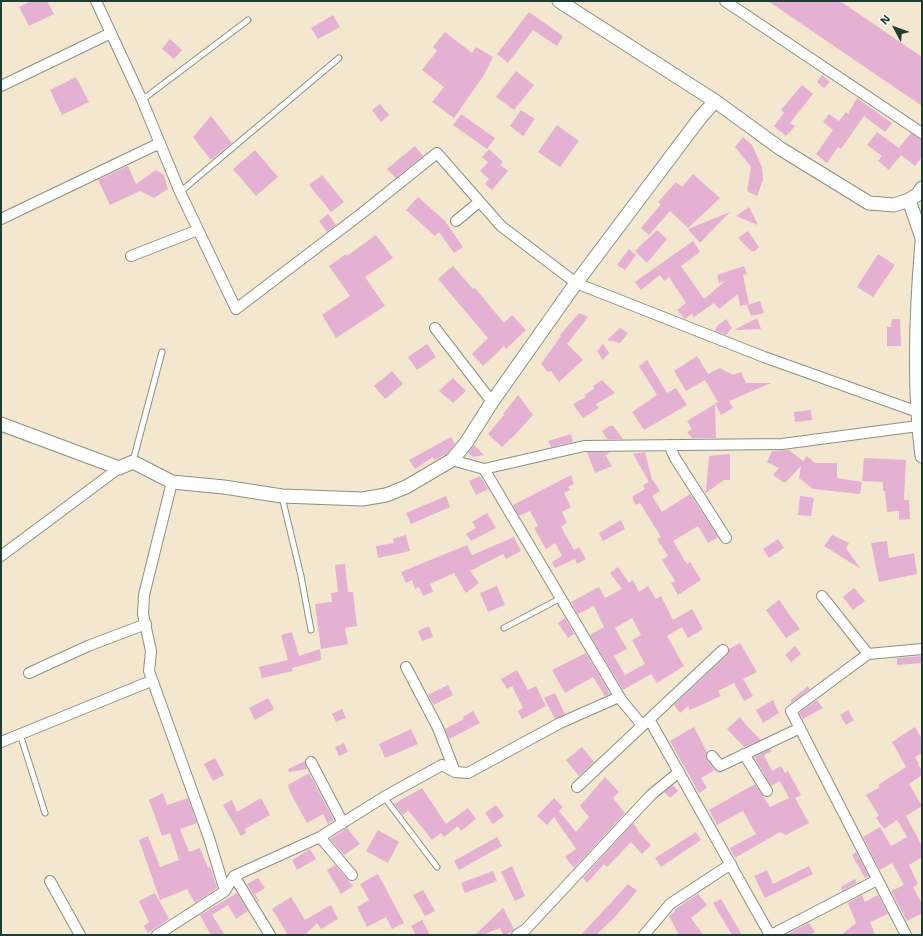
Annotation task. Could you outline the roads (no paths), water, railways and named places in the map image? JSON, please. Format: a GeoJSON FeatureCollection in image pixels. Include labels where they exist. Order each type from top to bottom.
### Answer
{"type":"FeatureCollection","features":[{"type":"Feature","properties":{"kind":"street"},"geometry":{"type":"LineString","coordinates":[[96,1],[142,100],[180,192],[236,309],[361,214],[437,153],[501,226],[576,283],[764,357],[918,412]]}},
{"type":"Feature","properties":{"kind":"street"},"geometry":{"type":"LineString","coordinates":[[559,1],[715,102],[781,149],[869,202],[894,205],[909,200],[918,194],[922,188]]}},
{"type":"Feature","properties":{"kind":"street"},"geometry":{"type":"LineString","coordinates":[[726,1],[922,133]]}},
{"type":"Feature","properties":{"kind":"street"},"geometry":{"type":"LineString","coordinates":[[1,86],[111,33]]}},
{"type":"Feature","properties":{"kind":"street"},"geometry":{"type":"LineString","coordinates":[[1,556],[119,468],[133,462],[172,482],[224,487],[282,496],[362,499],[386,496],[406,487],[452,460],[466,444],[492,402],[576,283],[700,118],[715,102]]}},
{"type":"Feature","properties":{"kind":"street"},"geometry":{"type":"LineString","coordinates":[[1,219],[160,143]]}},
{"type":"Feature","properties":{"kind":"street"},"geometry":{"type":"LineString","coordinates":[[909,200],[922,238]]}},
{"type":"Feature","properties":{"kind":"street"},"geometry":{"type":"LineString","coordinates":[[456,220],[479,202]]}},
{"type":"Feature","properties":{"kind":"street"},"geometry":{"type":"LineString","coordinates":[[131,256],[198,230]]}},
{"type":"Feature","properties":{"kind":"street"},"geometry":{"type":"LineString","coordinates":[[922,242],[918,285],[918,426],[922,456]]}},
{"type":"Feature","properties":{"kind":"street"},"geometry":{"type":"LineString","coordinates":[[435,328],[492,402]]}},
{"type":"Feature","properties":{"kind":"street"},"geometry":{"type":"LineString","coordinates":[[1,424],[119,468]]}},
{"type":"Feature","properties":{"kind":"street"},"geometry":{"type":"LineString","coordinates":[[452,460],[484,469],[584,446],[782,444],[918,426]]}},
{"type":"Feature","properties":{"kind":"street"},"geometry":{"type":"LineString","coordinates":[[669,445],[675,458],[726,538]]}},
{"type":"Feature","properties":{"kind":"street"},"geometry":{"type":"LineString","coordinates":[[484,469],[619,697],[646,722],[679,772],[771,935],[877,880]]}},
{"type":"Feature","properties":{"kind":"street"},"geometry":{"type":"LineString","coordinates":[[172,482],[144,595],[143,614],[151,651],[149,671],[151,682],[209,838],[225,891]]}},
{"type":"Feature","properties":{"kind":"street"},"geometry":{"type":"LineString","coordinates":[[822,596],[868,654]]}},
{"type":"Feature","properties":{"kind":"street"},"geometry":{"type":"LineString","coordinates":[[29,673],[88,646],[146,624]]}},
{"type":"Feature","properties":{"kind":"street"},"geometry":{"type":"LineString","coordinates":[[906,935],[791,711],[868,654],[922,649]]}},
{"type":"Feature","properties":{"kind":"street"},"geometry":{"type":"LineString","coordinates":[[577,787],[723,650]]}},
{"type":"Feature","properties":{"kind":"street"},"geometry":{"type":"LineString","coordinates":[[406,667],[438,728],[455,772]]}},
{"type":"Feature","properties":{"kind":"street"},"geometry":{"type":"LineString","coordinates":[[1,742],[151,682]]}},
{"type":"Feature","properties":{"kind":"street"},"geometry":{"type":"LineString","coordinates":[[157,935],[225,891],[234,876],[320,837],[384,797],[442,765],[455,772],[468,773],[560,723],[619,697]]}},
{"type":"Feature","properties":{"kind":"street"},"geometry":{"type":"LineString","coordinates":[[712,756],[720,766],[800,728]]}},
{"type":"Feature","properties":{"kind":"street"},"geometry":{"type":"LineString","coordinates":[[744,754],[767,791]]}},
{"type":"Feature","properties":{"kind":"street"},"geometry":{"type":"LineString","coordinates":[[311,762],[343,823]]}},
{"type":"Feature","properties":{"kind":"street"},"geometry":{"type":"LineString","coordinates":[[517,935],[526,929],[650,795],[679,772]]}},
{"type":"Feature","properties":{"kind":"street"},"geometry":{"type":"LineString","coordinates":[[320,837],[352,875]]}},
{"type":"Feature","properties":{"kind":"street"},"geometry":{"type":"LineString","coordinates":[[644,935],[670,904],[731,864]]}},
{"type":"Feature","properties":{"kind":"street"},"geometry":{"type":"LineString","coordinates":[[234,876],[270,935]]}},
{"type":"Feature","properties":{"kind":"street"},"geometry":{"type":"LineString","coordinates":[[50,881],[80,935]]}},
{"type":"Feature","properties":{"kind":"lane"},"geometry":{"type":"LineString","coordinates":[[142,100],[248,20]]}},
{"type":"Feature","properties":{"kind":"lane"},"geometry":{"type":"LineString","coordinates":[[180,192],[339,58]]}},
{"type":"Feature","properties":{"kind":"lane"},"geometry":{"type":"LineString","coordinates":[[133,462],[162,352]]}},
{"type":"Feature","properties":{"kind":"lane"},"geometry":{"type":"LineString","coordinates":[[282,496],[301,576],[311,630]]}},
{"type":"Feature","properties":{"kind":"lane"},"geometry":{"type":"LineString","coordinates":[[504,628],[561,598]]}},
{"type":"Feature","properties":{"kind":"lane"},"geometry":{"type":"LineString","coordinates":[[20,734],[45,813]]}},
{"type":"Feature","properties":{"kind":"lane"},"geometry":{"type":"LineString","coordinates":[[384,797],[437,867]]}}]}
